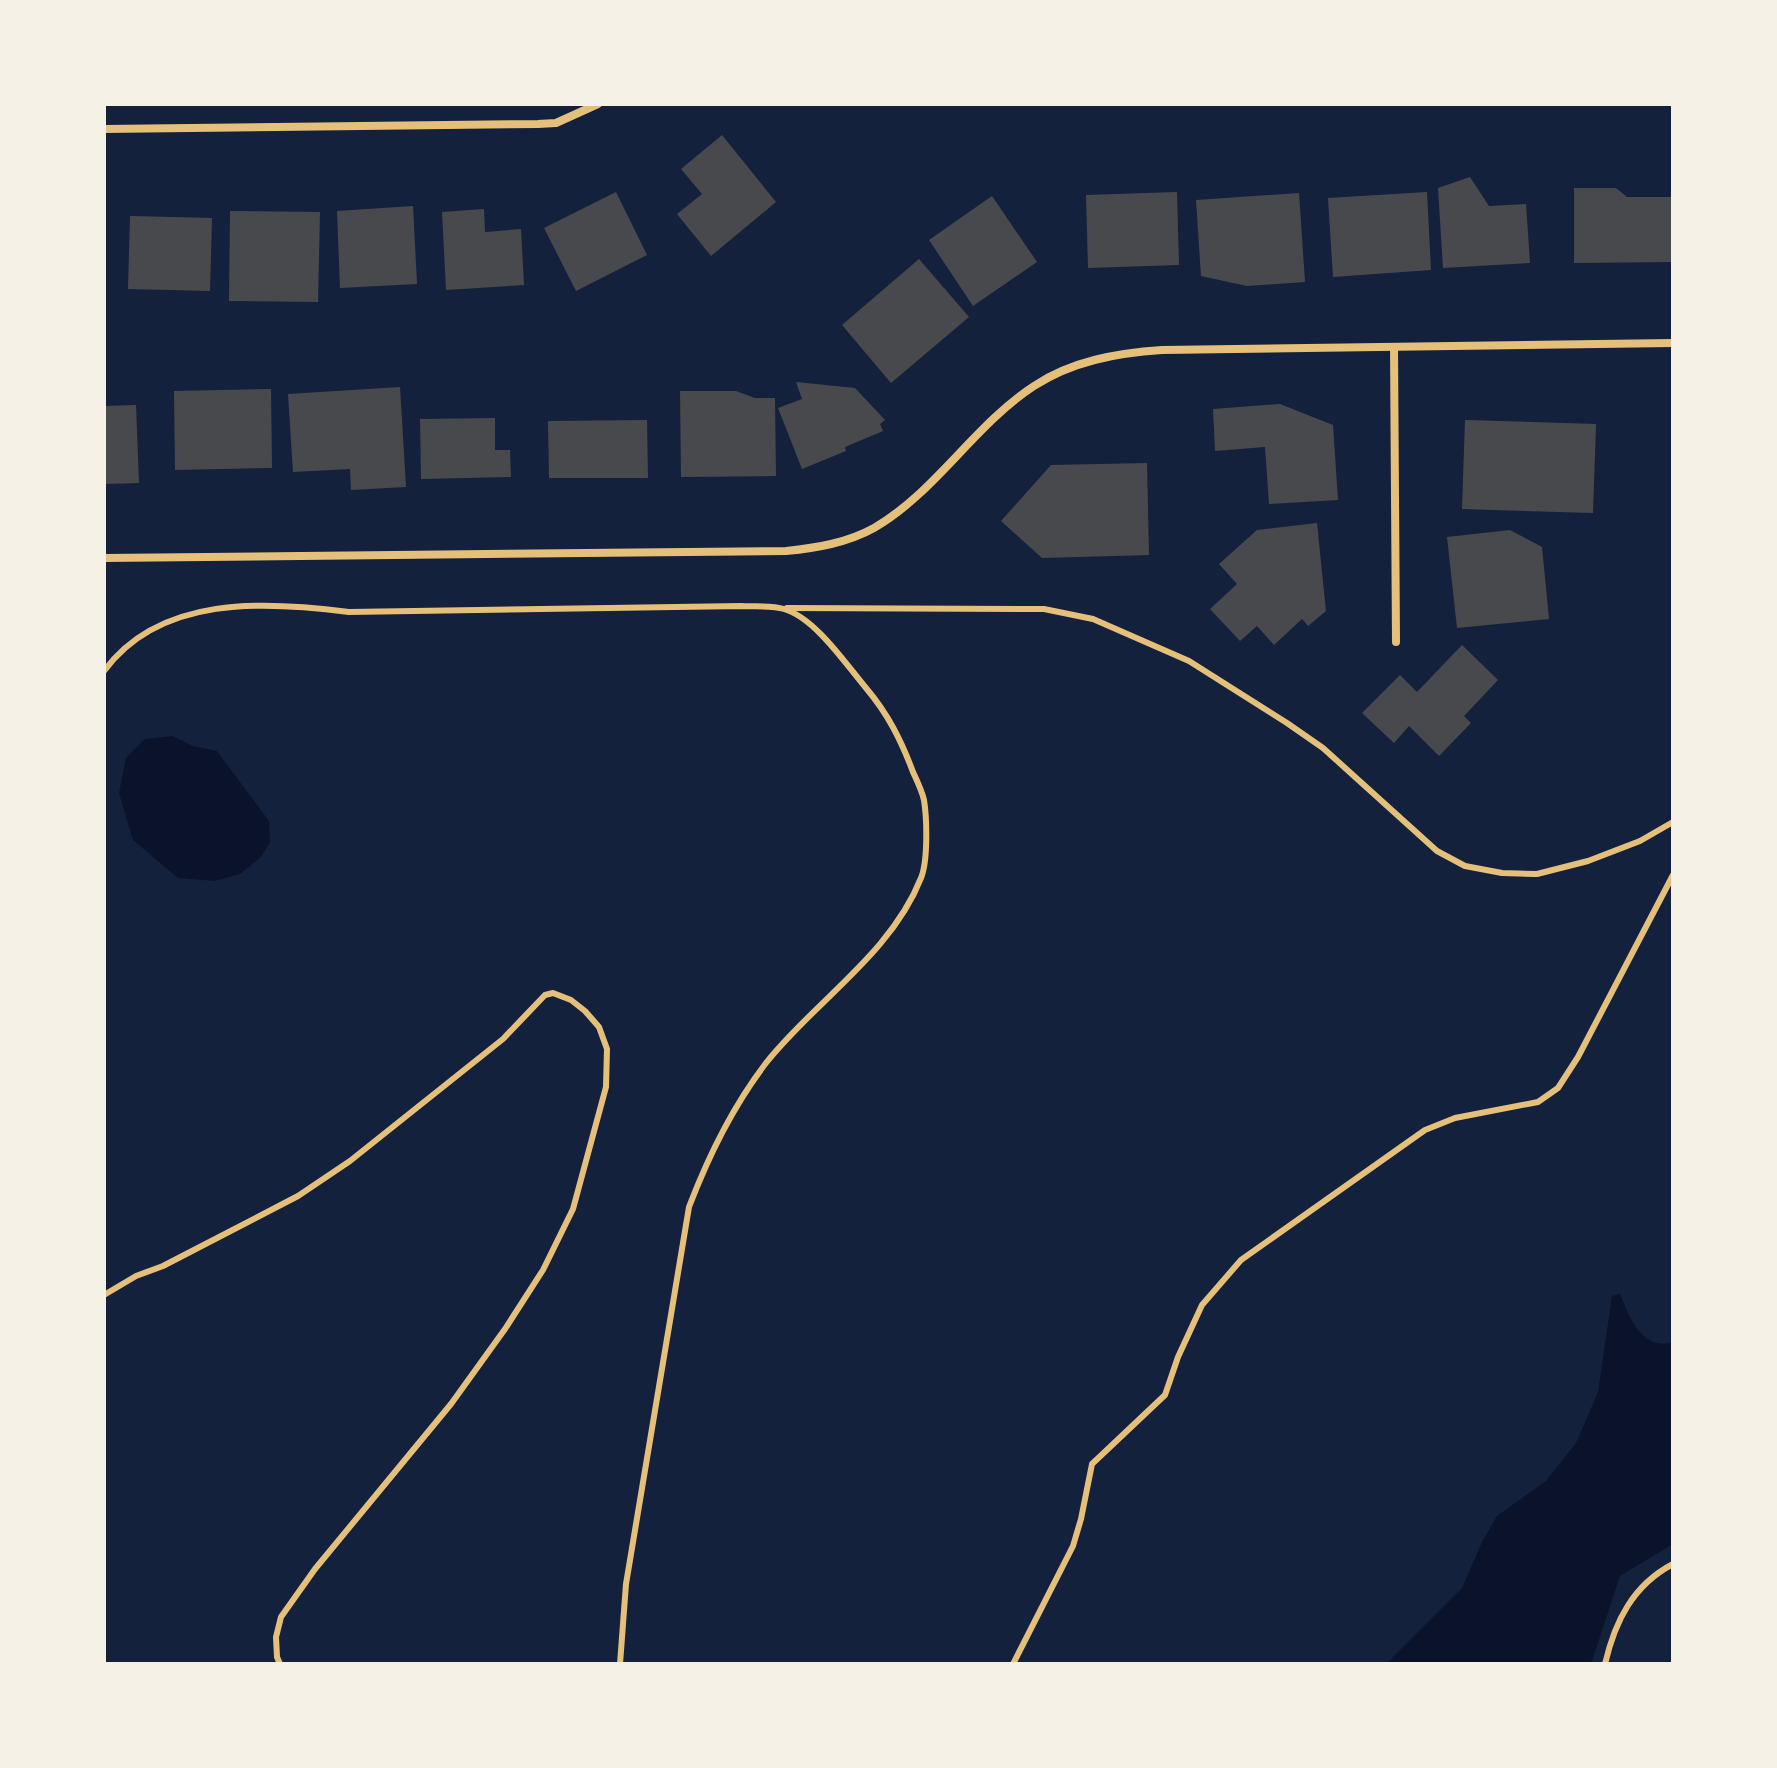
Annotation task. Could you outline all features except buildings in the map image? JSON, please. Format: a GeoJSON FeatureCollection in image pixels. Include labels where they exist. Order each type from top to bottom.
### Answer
{"type":"FeatureCollection","features":[{"type":"Feature","properties":{"kind":"street"},"geometry":{"type":"LineString","coordinates":[[104,129],[538,124],[556,123],[598,104]]}},
{"type":"Feature","properties":{"kind":"street"},"geometry":{"type":"LineString","coordinates":[[104,558],[786,551],[816,548],[872,529],[893,515],[1011,403],[1034,386],[1082,363],[1130,352],[1162,350],[1673,343]]}},
{"type":"Feature","properties":{"kind":"street"},"geometry":{"type":"LineString","coordinates":[[1394,347],[1396,642]]}},
{"type":"Feature","properties":{"kind":"lane"},"geometry":{"type":"LineString","coordinates":[[104,671],[128,645],[175,617],[219,608],[301,607],[349,612],[742,606],[1044,609],[1093,619],[1189,661],[1323,748],[1437,851],[1465,866],[1502,873],[1537,874],[1601,856],[1640,841],[1673,822]]}},
{"type":"Feature","properties":{"kind":"lane"},"geometry":{"type":"LineString","coordinates":[[620,1664],[626,1584],[642,1480],[689,1207],[702,1172],[725,1127],[766,1063],[872,953],[905,909],[923,876],[926,835],[924,799],[900,738],[874,697],[827,641],[801,616],[782,608]]}},
{"type":"Feature","properties":{"kind":"lane"},"geometry":{"type":"LineString","coordinates":[[1013,1664],[1073,1546],[1092,1464],[1165,1395],[1178,1357],[1202,1305],[1227,1274],[1241,1260],[1425,1130],[1455,1118],[1538,1102],[1558,1088],[1578,1057],[1673,875]]}},
{"type":"Feature","properties":{"kind":"lane"},"geometry":{"type":"LineString","coordinates":[[104,1295],[136,1276],[163,1266],[271,1211],[350,1161],[503,1039],[545,995],[553,993],[571,1000],[599,1027],[607,1049],[606,1087],[573,1209],[543,1270],[451,1404],[333,1547],[281,1617],[276,1637],[280,1664]]}},
{"type":"Feature","properties":{"kind":"lane"},"geometry":{"type":"LineString","coordinates":[[1605,1664],[1629,1602],[1639,1587],[1673,1564]]}},
{"type":"Feature","properties":{"kind":"water"},"geometry":{"type":"Polygon","coordinates":[[[173,736],[193,746],[217,751],[269,821],[270,842],[261,857],[240,874],[215,881],[178,878],[133,840],[119,793],[126,758],[145,739],[173,736]]]}},
{"type":"Feature","properties":{"kind":"water"},"geometry":{"type":"Polygon","coordinates":[[[1620,1294],[1638,1330],[1645,1337],[1662,1344],[1673,1342],[1673,1544],[1620,1576],[1591,1664],[1386,1664],[1462,1588],[1497,1516],[1546,1481],[1576,1443],[1598,1392],[1612,1296],[1620,1294]]]}}]}
